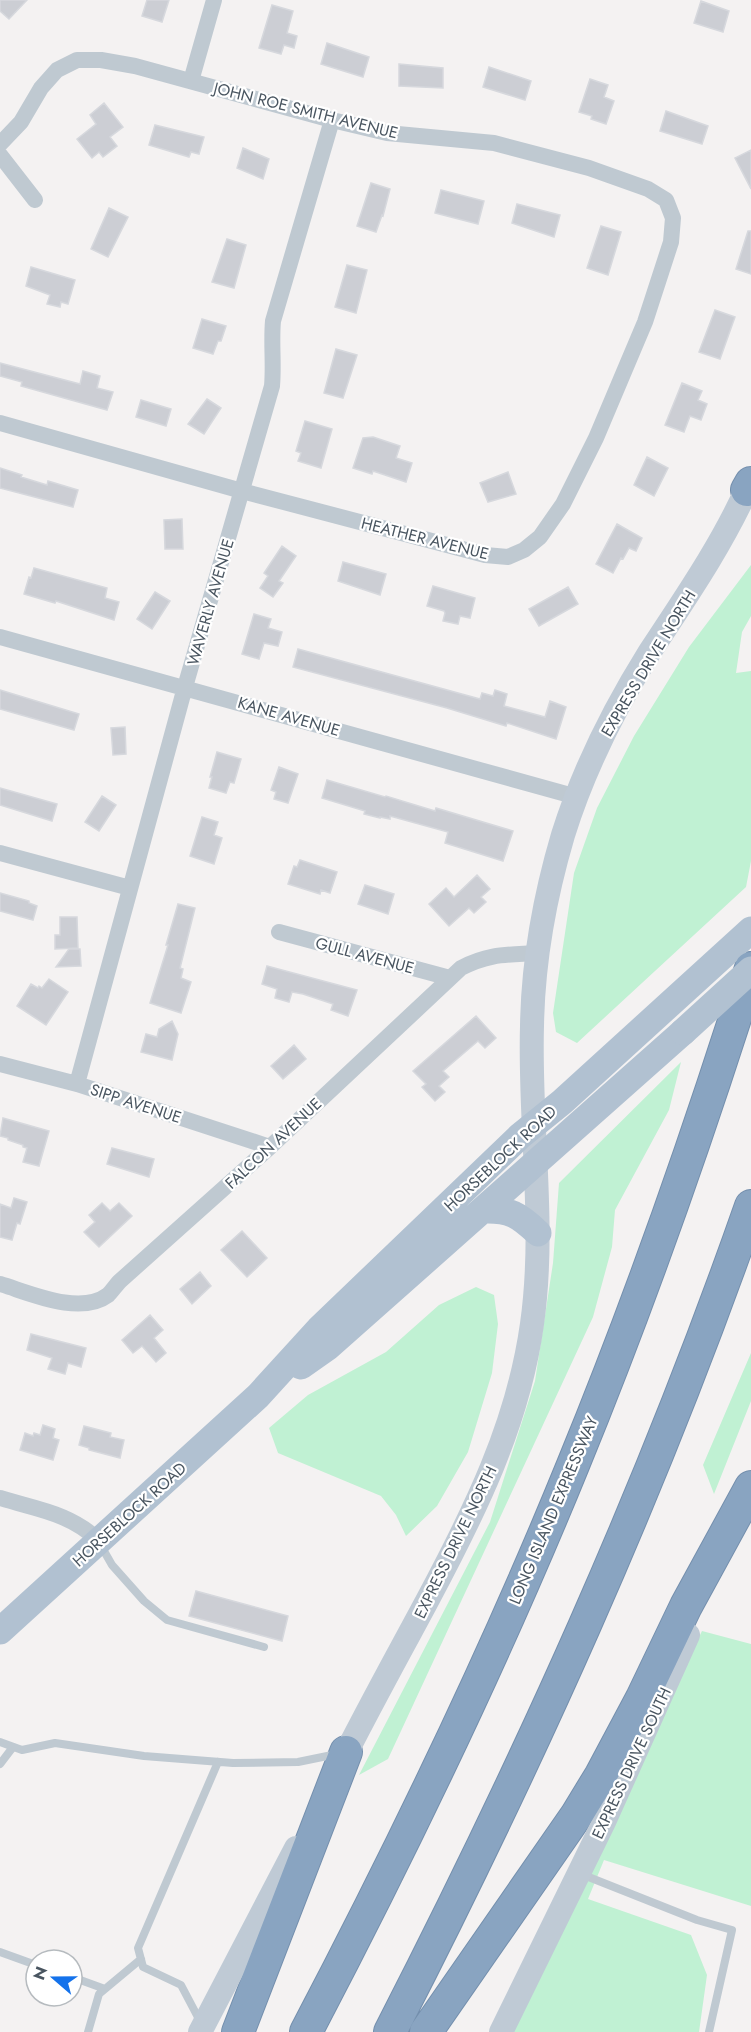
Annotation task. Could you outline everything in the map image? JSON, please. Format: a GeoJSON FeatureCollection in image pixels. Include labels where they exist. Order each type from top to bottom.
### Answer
{"type":"FeatureCollection","features":[{"type":"Feature","properties":{"kind":"highway","name":"LONG ISLAND EXPRESSWAY"},"geometry":{"type":"LineString","coordinates":[[306,2032],[372,1906],[425,1797],[477,1687],[569,1476],[660,1240],[701,1126],[751,969]]}},
{"type":"Feature","properties":{"kind":"highway"},"geometry":{"type":"LineString","coordinates":[[390,2032],[498,1818],[593,1608],[691,1371],[751,1206]]}},
{"type":"Feature","properties":{"kind":"highway"},"geometry":{"type":"LineString","coordinates":[[426,2032],[576,1816],[596,1783],[627,1727],[686,1606],[751,1488]]}},
{"type":"Feature","properties":{"kind":"highway"},"geometry":{"type":"LineString","coordinates":[[238,2032],[346,1752]]}},
{"type":"Feature","properties":{"kind":"main road","name":"EXPRESS DRIVE NORTH"},"geometry":{"type":"LineString","coordinates":[[201,2029],[459,1541],[505,1438],[516,1401],[532,1324],[537,1276],[537,1161],[532,1025],[538,953],[553,876],[577,797],[618,706],[716,550],[750,484]]}},
{"type":"Feature","properties":{"kind":"main road","name":"HORSEBLOCK ROAD"},"geometry":{"type":"LineString","coordinates":[[0,1631],[258,1396],[319,1329],[520,1136],[751,930]]}},
{"type":"Feature","properties":{"kind":"main road","name":"HORSEBLOCK ROAD"},"geometry":{"type":"LineString","coordinates":[[258,1396],[328,1347],[751,969]]}},
{"type":"Feature","properties":{"kind":"main road"},"geometry":{"type":"LineString","coordinates":[[483,1210],[498,1209],[517,1215],[538,1233]]}},
{"type":"Feature","properties":{"kind":"main road","name":"EXPRESS DRIVE SOUTH"},"geometry":{"type":"LineString","coordinates":[[501,2032],[580,1873],[647,1728],[751,1488]]}},
{"type":"Feature","properties":{"kind":"street"},"geometry":{"type":"LineString","coordinates":[[191,81],[214,0]]}},
{"type":"Feature","properties":{"kind":"street","name":"JOHN ROE SMITH AVENUE"},"geometry":{"type":"LineString","coordinates":[[0,144],[21,122],[41,88],[57,70],[77,60],[101,60],[135,66],[387,133],[494,143],[589,168],[648,189]]}},
{"type":"Feature","properties":{"kind":"street","name":"WAVERLY AVENUE"},"geometry":{"type":"LineString","coordinates":[[77,1084],[185,687],[272,386],[273,321],[332,120]]}},
{"type":"Feature","properties":{"kind":"street"},"geometry":{"type":"LineString","coordinates":[[0,155],[35,200]]}},
{"type":"Feature","properties":{"kind":"street","name":"HEATHER AVENUE"},"geometry":{"type":"LineString","coordinates":[[0,423],[242,491],[486,555],[508,557],[524,550],[540,537],[563,504],[596,438],[645,322],[671,242],[673,218],[666,200],[648,189]]}},
{"type":"Feature","properties":{"kind":"street","name":"KANE AVENUE"},"geometry":{"type":"LineString","coordinates":[[0,637],[577,797]]}},
{"type":"Feature","properties":{"kind":"street"},"geometry":{"type":"LineString","coordinates":[[0,853],[130,888]]}},
{"type":"Feature","properties":{"kind":"street","name":"GULL AVENUE"},"geometry":{"type":"LineString","coordinates":[[279,932],[450,978]]}},
{"type":"Feature","properties":{"kind":"street","name":"FALCON AVENUE"},"geometry":{"type":"LineString","coordinates":[[0,1284],[68,1303],[86,1304],[107,1295],[462,968],[479,959],[498,955],[538,953]]}},
{"type":"Feature","properties":{"kind":"street","name":"SIPP AVENUE"},"geometry":{"type":"LineString","coordinates":[[0,1064],[77,1084],[270,1147]]}},
{"type":"Feature","properties":{"kind":"street"},"geometry":{"type":"LineString","coordinates":[[0,1498],[64,1517],[89,1531],[99,1541]]}},
{"type":"Feature","properties":{"kind":"lane"},"geometry":{"type":"LineString","coordinates":[[99,1541],[112,1565],[144,1600],[167,1620],[264,1647]]}},
{"type":"Feature","properties":{"kind":"lane"},"geometry":{"type":"LineString","coordinates":[[0,1742],[22,1750],[55,1743],[144,1756],[218,1762],[298,1762],[346,1752]]}},
{"type":"Feature","properties":{"kind":"lane"},"geometry":{"type":"LineString","coordinates":[[0,1764],[13,1747]]}},
{"type":"Feature","properties":{"kind":"lane"},"geometry":{"type":"LineString","coordinates":[[201,2029],[181,1985],[143,1967],[138,1948],[218,1762]]}},
{"type":"Feature","properties":{"kind":"lane"},"geometry":{"type":"LineString","coordinates":[[580,1873],[698,1920],[732,1930],[709,2032]]}},
{"type":"Feature","properties":{"kind":"lane"},"geometry":{"type":"LineString","coordinates":[[0,1952],[24,1961]]}},
{"type":"Feature","properties":{"kind":"lane"},"geometry":{"type":"LineString","coordinates":[[88,2032],[99,1994],[141,1959]]}},
{"type":"Feature","properties":{"kind":"lane"},"geometry":{"type":"LineString","coordinates":[[84,1981],[105,1989]]}},
{"type":"Feature","properties":{"kind":"green space"},"geometry":{"type":"Polygon","coordinates":[[[751,565],[751,616],[742,632],[736,673],[751,671],[751,861],[746,887],[577,1043],[556,1032],[553,1013],[574,873],[597,808],[634,736],[689,647],[751,565]]]}},
{"type":"Feature","properties":{"kind":"green space"},"geometry":{"type":"Polygon","coordinates":[[[681,1062],[669,1110],[615,1210],[612,1247],[593,1317],[388,1759],[359,1775],[490,1522],[535,1381],[553,1263],[559,1183],[681,1062]]]}},
{"type":"Feature","properties":{"kind":"green space"},"geometry":{"type":"Polygon","coordinates":[[[476,1287],[494,1295],[498,1324],[492,1373],[468,1452],[437,1506],[406,1536],[396,1515],[381,1496],[278,1453],[269,1428],[308,1395],[386,1352],[439,1305],[476,1287]]]}},
{"type":"Feature","properties":{"kind":"green space"},"geometry":{"type":"Polygon","coordinates":[[[751,1353],[751,1401],[714,1494],[703,1465],[751,1353]]]}},
{"type":"Feature","properties":{"kind":"green space"},"geometry":{"type":"Polygon","coordinates":[[[702,1631],[751,1644],[751,1906],[604,1860],[588,1899],[691,1935],[707,1975],[699,2032],[502,2032],[702,1631]]]}},
{"type":"Feature","properties":{"kind":"building"},"geometry":{"type":"Polygon","coordinates":[[[0,0],[27,0],[9,19],[0,11],[0,0]]]}},
{"type":"Feature","properties":{"kind":"building"},"geometry":{"type":"Polygon","coordinates":[[[147,0],[169,0],[162,22],[142,16],[147,0]]]}},
{"type":"Feature","properties":{"kind":"building"},"geometry":{"type":"Polygon","coordinates":[[[701,1],[729,11],[723,32],[694,23],[701,1]]]}},
{"type":"Feature","properties":{"kind":"building"},"geometry":{"type":"Polygon","coordinates":[[[272,5],[293,11],[287,33],[297,36],[294,48],[284,45],[281,54],[259,48],[272,5]]]}},
{"type":"Feature","properties":{"kind":"building"},"geometry":{"type":"Polygon","coordinates":[[[327,43],[369,57],[363,77],[321,64],[327,43]]]}},
{"type":"Feature","properties":{"kind":"building"},"geometry":{"type":"Polygon","coordinates":[[[399,64],[443,68],[443,88],[399,86],[399,64]]]}},
{"type":"Feature","properties":{"kind":"building"},"geometry":{"type":"Polygon","coordinates":[[[489,67],[531,81],[525,100],[483,87],[489,67]]]}},
{"type":"Feature","properties":{"kind":"building"},"geometry":{"type":"Polygon","coordinates":[[[590,79],[608,85],[604,97],[614,101],[606,124],[579,112],[590,79]]]}},
{"type":"Feature","properties":{"kind":"building"},"geometry":{"type":"Polygon","coordinates":[[[104,103],[123,127],[110,137],[117,146],[103,157],[99,152],[92,158],[77,139],[96,124],[90,115],[104,103]]]}},
{"type":"Feature","properties":{"kind":"building"},"geometry":{"type":"Polygon","coordinates":[[[666,111],[708,126],[702,144],[660,131],[666,111]]]}},
{"type":"Feature","properties":{"kind":"building"},"geometry":{"type":"Polygon","coordinates":[[[155,125],[204,137],[199,154],[191,152],[189,157],[149,145],[155,125]]]}},
{"type":"Feature","properties":{"kind":"building"},"geometry":{"type":"Polygon","coordinates":[[[243,148],[269,159],[263,179],[237,168],[243,148]]]}},
{"type":"Feature","properties":{"kind":"building"},"geometry":{"type":"Polygon","coordinates":[[[751,150],[751,189],[735,158],[751,150]]]}},
{"type":"Feature","properties":{"kind":"building"},"geometry":{"type":"Polygon","coordinates":[[[371,183],[390,189],[376,232],[357,226],[371,183]]]}},
{"type":"Feature","properties":{"kind":"building"},"geometry":{"type":"Polygon","coordinates":[[[441,190],[484,201],[478,224],[435,213],[441,190]]]}},
{"type":"Feature","properties":{"kind":"building"},"geometry":{"type":"Polygon","coordinates":[[[517,204],[560,215],[554,237],[512,223],[517,204]]]}},
{"type":"Feature","properties":{"kind":"building"},"geometry":{"type":"Polygon","coordinates":[[[109,208],[128,217],[108,257],[91,249],[109,208]]]}},
{"type":"Feature","properties":{"kind":"building"},"geometry":{"type":"Polygon","coordinates":[[[601,226],[621,232],[608,275],[587,268],[601,226]]]}},
{"type":"Feature","properties":{"kind":"building"},"geometry":{"type":"Polygon","coordinates":[[[748,231],[751,231],[751,274],[736,269],[748,231]]]}},
{"type":"Feature","properties":{"kind":"building"},"geometry":{"type":"Polygon","coordinates":[[[227,239],[246,245],[234,288],[212,282],[227,239]]]}},
{"type":"Feature","properties":{"kind":"building"},"geometry":{"type":"Polygon","coordinates":[[[347,265],[367,270],[356,313],[335,307],[347,265]]]}},
{"type":"Feature","properties":{"kind":"building"},"geometry":{"type":"Polygon","coordinates":[[[31,267],[75,280],[68,304],[61,302],[60,307],[47,304],[50,295],[26,286],[31,267]]]}},
{"type":"Feature","properties":{"kind":"building"},"geometry":{"type":"Polygon","coordinates":[[[715,310],[735,317],[720,359],[699,352],[715,310]]]}},
{"type":"Feature","properties":{"kind":"building"},"geometry":{"type":"Polygon","coordinates":[[[202,319],[226,326],[213,354],[193,348],[202,319]]]}},
{"type":"Feature","properties":{"kind":"building"},"geometry":{"type":"Polygon","coordinates":[[[336,349],[357,355],[343,398],[324,393],[336,349]]]}},
{"type":"Feature","properties":{"kind":"building"},"geometry":{"type":"Polygon","coordinates":[[[0,363],[80,384],[83,371],[100,376],[97,388],[113,392],[107,410],[21,386],[22,382],[0,376],[0,363]]]}},
{"type":"Feature","properties":{"kind":"building"},"geometry":{"type":"Polygon","coordinates":[[[682,383],[702,391],[698,400],[707,404],[701,420],[690,416],[684,432],[665,425],[682,383]]]}},
{"type":"Feature","properties":{"kind":"building"},"geometry":{"type":"Polygon","coordinates":[[[207,399],[221,408],[204,434],[188,424],[207,399]]]}},
{"type":"Feature","properties":{"kind":"building"},"geometry":{"type":"Polygon","coordinates":[[[141,400],[171,409],[166,426],[136,417],[141,400]]]}},
{"type":"Feature","properties":{"kind":"building"},"geometry":{"type":"Polygon","coordinates":[[[305,421],[332,429],[321,468],[298,461],[301,453],[296,451],[305,421]]]}},
{"type":"Feature","properties":{"kind":"building"},"geometry":{"type":"Polygon","coordinates":[[[373,437],[400,446],[396,458],[412,463],[406,482],[373,471],[372,474],[353,468],[363,438],[373,437]]]}},
{"type":"Feature","properties":{"kind":"building"},"geometry":{"type":"Polygon","coordinates":[[[647,457],[668,468],[654,496],[634,485],[647,457]]]}},
{"type":"Feature","properties":{"kind":"building"},"geometry":{"type":"Polygon","coordinates":[[[0,468],[47,485],[48,481],[78,490],[73,507],[0,488],[0,468]]]}},
{"type":"Feature","properties":{"kind":"building"},"geometry":{"type":"Polygon","coordinates":[[[508,472],[516,494],[488,502],[480,483],[508,472]]]}},
{"type":"Feature","properties":{"kind":"building"},"geometry":{"type":"Polygon","coordinates":[[[182,519],[183,549],[165,549],[164,520],[182,519]]]}},
{"type":"Feature","properties":{"kind":"building"},"geometry":{"type":"Polygon","coordinates":[[[617,524],[642,538],[636,551],[629,548],[613,573],[596,564],[617,524]]]}},
{"type":"Feature","properties":{"kind":"building"},"geometry":{"type":"Polygon","coordinates":[[[282,546],[296,556],[279,581],[283,583],[273,597],[260,588],[268,576],[264,573],[282,546]]]}},
{"type":"Feature","properties":{"kind":"building"},"geometry":{"type":"Polygon","coordinates":[[[343,562],[386,574],[380,595],[338,581],[343,562]]]}},
{"type":"Feature","properties":{"kind":"building"},"geometry":{"type":"Polygon","coordinates":[[[34,568],[107,588],[105,598],[119,602],[114,620],[56,601],[55,603],[24,594],[34,568]]]}},
{"type":"Feature","properties":{"kind":"building"},"geometry":{"type":"Polygon","coordinates":[[[433,586],[475,598],[470,618],[460,616],[458,624],[443,621],[444,611],[427,606],[433,586]]]}},
{"type":"Feature","properties":{"kind":"building"},"geometry":{"type":"Polygon","coordinates":[[[568,587],[578,604],[539,626],[529,609],[568,587]]]}},
{"type":"Feature","properties":{"kind":"building"},"geometry":{"type":"Polygon","coordinates":[[[155,592],[170,601],[152,629],[137,619],[155,592]]]}},
{"type":"Feature","properties":{"kind":"building"},"geometry":{"type":"Polygon","coordinates":[[[254,614],[271,619],[268,628],[282,632],[278,646],[264,643],[259,659],[242,654],[254,614]]]}},
{"type":"Feature","properties":{"kind":"building"},"geometry":{"type":"Polygon","coordinates":[[[298,649],[480,699],[482,693],[493,696],[495,690],[507,694],[504,706],[545,717],[550,701],[566,707],[556,739],[507,723],[506,726],[293,667],[298,649]]]}},
{"type":"Feature","properties":{"kind":"building"},"geometry":{"type":"Polygon","coordinates":[[[0,690],[79,714],[74,730],[0,709],[0,690]]]}},
{"type":"Feature","properties":{"kind":"building"},"geometry":{"type":"Polygon","coordinates":[[[125,727],[126,754],[113,755],[111,728],[125,727]]]}},
{"type":"Feature","properties":{"kind":"building"},"geometry":{"type":"Polygon","coordinates":[[[217,752],[241,759],[234,783],[230,782],[226,793],[209,788],[217,752]]]}},
{"type":"Feature","properties":{"kind":"building"},"geometry":{"type":"Polygon","coordinates":[[[279,767],[298,774],[288,803],[274,799],[276,792],[271,790],[279,767]]]}},
{"type":"Feature","properties":{"kind":"building"},"geometry":{"type":"Polygon","coordinates":[[[327,780],[435,811],[436,808],[513,831],[503,861],[445,843],[448,832],[390,816],[390,819],[364,814],[365,811],[322,798],[327,780]]]}},
{"type":"Feature","properties":{"kind":"building"},"geometry":{"type":"Polygon","coordinates":[[[0,788],[57,804],[52,821],[0,805],[0,788]]]}},
{"type":"Feature","properties":{"kind":"building"},"geometry":{"type":"Polygon","coordinates":[[[102,796],[116,805],[99,831],[85,822],[102,796]]]}},
{"type":"Feature","properties":{"kind":"building"},"geometry":{"type":"Polygon","coordinates":[[[202,817],[218,822],[214,835],[222,838],[214,864],[190,856],[202,817]]]}},
{"type":"Feature","properties":{"kind":"building"},"geometry":{"type":"Polygon","coordinates":[[[300,860],[337,872],[330,893],[321,890],[320,894],[288,884],[294,866],[297,867],[300,860]]]}},
{"type":"Feature","properties":{"kind":"building"},"geometry":{"type":"Polygon","coordinates":[[[477,875],[490,889],[481,897],[486,902],[474,913],[469,908],[449,926],[429,904],[446,888],[454,897],[477,875]]]}},
{"type":"Feature","properties":{"kind":"building"},"geometry":{"type":"Polygon","coordinates":[[[365,885],[394,894],[388,914],[358,904],[365,885]]]}},
{"type":"Feature","properties":{"kind":"building"},"geometry":{"type":"Polygon","coordinates":[[[0,893],[29,901],[37,906],[33,920],[0,911],[0,893]]]}},
{"type":"Feature","properties":{"kind":"building"},"geometry":{"type":"Polygon","coordinates":[[[178,904],[195,908],[180,968],[183,969],[181,978],[191,982],[181,1013],[150,1003],[178,904]]]}},
{"type":"Feature","properties":{"kind":"building"},"geometry":{"type":"Polygon","coordinates":[[[60,917],[77,917],[78,948],[55,949],[55,935],[60,935],[60,917]]]}},
{"type":"Feature","properties":{"kind":"building"},"geometry":{"type":"Polygon","coordinates":[[[69,949],[80,949],[81,966],[56,967],[69,949]]]}},
{"type":"Feature","properties":{"kind":"building"},"geometry":{"type":"Polygon","coordinates":[[[267,966],[357,990],[348,1016],[331,1010],[333,1004],[303,994],[292,992],[289,1002],[275,998],[277,989],[262,984],[267,966]]]}},
{"type":"Feature","properties":{"kind":"building"},"geometry":{"type":"Polygon","coordinates":[[[49,979],[68,992],[46,1025],[17,1006],[31,984],[42,988],[49,979]]]}},
{"type":"Feature","properties":{"kind":"building"},"geometry":{"type":"Polygon","coordinates":[[[476,1016],[496,1038],[485,1048],[478,1041],[443,1071],[449,1077],[439,1086],[445,1092],[435,1101],[422,1087],[426,1084],[413,1071],[476,1016]]]}},
{"type":"Feature","properties":{"kind":"building"},"geometry":{"type":"Polygon","coordinates":[[[172,1021],[178,1034],[172,1060],[141,1052],[146,1034],[157,1037],[159,1029],[172,1021]]]}},
{"type":"Feature","properties":{"kind":"building"},"geometry":{"type":"Polygon","coordinates":[[[294,1045],[306,1059],[283,1079],[271,1066],[294,1045]]]}},
{"type":"Feature","properties":{"kind":"building"},"geometry":{"type":"Polygon","coordinates":[[[3,1118],[49,1131],[39,1166],[23,1162],[27,1148],[0,1136],[3,1118]]]}},
{"type":"Feature","properties":{"kind":"building"},"geometry":{"type":"Polygon","coordinates":[[[112,1148],[154,1159],[149,1177],[107,1164],[112,1148]]]}},
{"type":"Feature","properties":{"kind":"building"},"geometry":{"type":"Polygon","coordinates":[[[14,1198],[27,1202],[12,1240],[0,1237],[0,1204],[11,1208],[14,1198]]]}},
{"type":"Feature","properties":{"kind":"building"},"geometry":{"type":"Polygon","coordinates":[[[102,1203],[110,1211],[119,1203],[132,1216],[99,1247],[84,1232],[95,1222],[89,1215],[102,1203]]]}},
{"type":"Feature","properties":{"kind":"building"},"geometry":{"type":"Polygon","coordinates":[[[242,1231],[267,1258],[247,1277],[221,1250],[242,1231]]]}},
{"type":"Feature","properties":{"kind":"building"},"geometry":{"type":"Polygon","coordinates":[[[200,1272],[211,1286],[192,1304],[180,1289],[200,1272]]]}},
{"type":"Feature","properties":{"kind":"building"},"geometry":{"type":"Polygon","coordinates":[[[150,1315],[163,1330],[154,1338],[166,1353],[156,1362],[142,1346],[133,1353],[122,1340],[150,1315]]]}},
{"type":"Feature","properties":{"kind":"building"},"geometry":{"type":"Polygon","coordinates":[[[31,1334],[86,1348],[81,1367],[68,1363],[65,1374],[48,1369],[52,1358],[27,1350],[31,1334]]]}},
{"type":"Feature","properties":{"kind":"building"},"geometry":{"type":"Polygon","coordinates":[[[43,1425],[55,1429],[53,1438],[59,1440],[53,1460],[20,1450],[25,1433],[33,1436],[34,1433],[40,1435],[43,1425]]]}},
{"type":"Feature","properties":{"kind":"building"},"geometry":{"type":"Polygon","coordinates":[[[84,1426],[111,1433],[110,1437],[124,1440],[120,1458],[79,1445],[84,1426]]]}},
{"type":"Feature","properties":{"kind":"building"},"geometry":{"type":"Polygon","coordinates":[[[196,1591],[288,1616],[282,1641],[189,1616],[196,1591]]]}}]}
